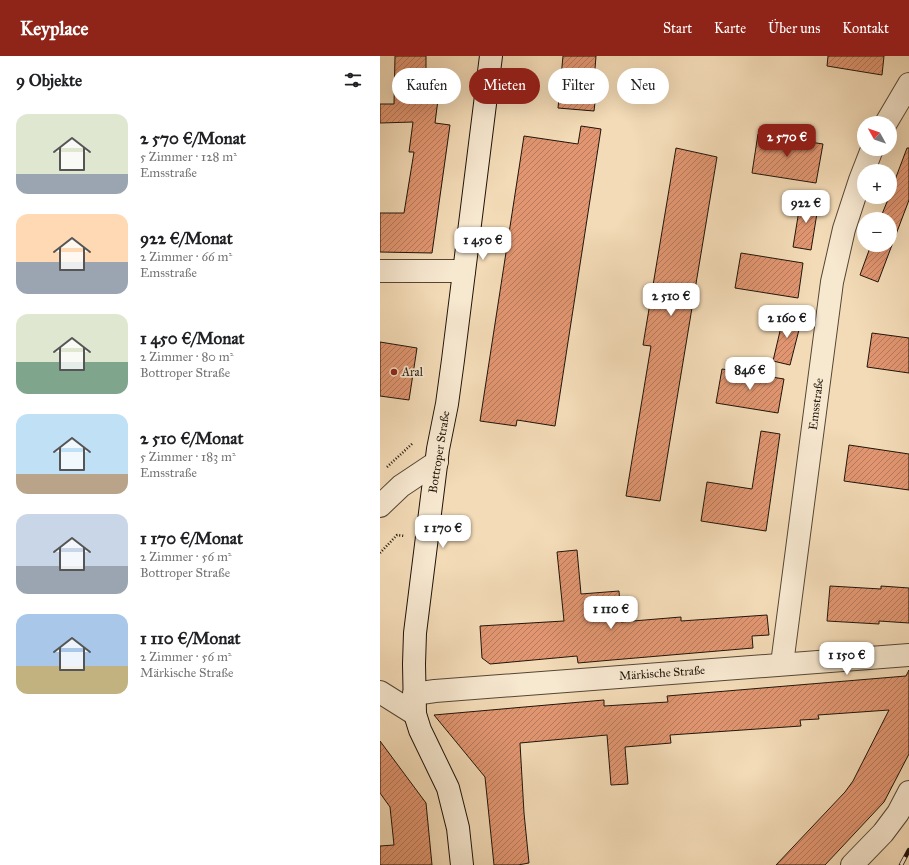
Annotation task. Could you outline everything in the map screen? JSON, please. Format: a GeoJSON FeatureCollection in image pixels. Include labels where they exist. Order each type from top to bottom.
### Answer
{"type":"FeatureCollection","features":[{"type":"Feature","properties":{"kind":"street","name":"Bottroper Straße"},"geometry":{"type":"LineString","coordinates":[[462,865],[458,828],[448,788],[420,730],[415,704],[415,633],[437,462],[447,404],[491,56]]}},
{"type":"Feature","properties":{"kind":"street"},"geometry":{"type":"LineString","coordinates":[[890,116],[909,84]]}},
{"type":"Feature","properties":{"kind":"street","name":"Emsstraße"},"geometry":{"type":"LineString","coordinates":[[782,664],[832,282],[844,229],[869,156]]}},
{"type":"Feature","properties":{"kind":"street"},"geometry":{"type":"LineString","coordinates":[[380,271],[464,271]]}},
{"type":"Feature","properties":{"kind":"street"},"geometry":{"type":"LineString","coordinates":[[380,506],[401,486],[437,462]]}},
{"type":"Feature","properties":{"kind":"street","name":"Märkische Straße"},"geometry":{"type":"LineString","coordinates":[[415,704],[435,691],[909,655]]}},
{"type":"Feature","properties":{"kind":"street"},"geometry":{"type":"LineString","coordinates":[[380,692],[415,704]]}},
{"type":"Feature","properties":{"kind":"street"},"geometry":{"type":"LineString","coordinates":[[852,865],[887,828],[909,792]]}},
{"type":"Feature","properties":{"kind":"path"},"geometry":{"type":"LineString","coordinates":[[386,468],[413,442]]}},
{"type":"Feature","properties":{"kind":"building"},"geometry":{"type":"Polygon","coordinates":[[[395,56],[426,56],[426,68],[395,68],[395,56]]]}},
{"type":"Feature","properties":{"kind":"building"},"geometry":{"type":"Polygon","coordinates":[[[563,56],[596,56],[595,68],[562,68],[563,56]]]}},
{"type":"Feature","properties":{"kind":"building"},"geometry":{"type":"Polygon","coordinates":[[[828,56],[884,56],[882,75],[827,66],[828,56]]]}},
{"type":"Feature","properties":{"kind":"building"},"geometry":{"type":"Polygon","coordinates":[[[380,104],[437,104],[435,123],[450,125],[432,253],[380,252],[380,213],[404,213],[414,152],[409,152],[413,122],[380,123],[380,104]]]}},
{"type":"Feature","properties":{"kind":"building"},"geometry":{"type":"Polygon","coordinates":[[[558,104],[595,104],[594,111],[558,108],[558,104]]]}},
{"type":"Feature","properties":{"kind":"building"},"geometry":{"type":"Polygon","coordinates":[[[581,126],[601,129],[555,426],[517,420],[516,426],[480,421],[524,136],[578,144],[581,126]]]}},
{"type":"Feature","properties":{"kind":"building"},"geometry":{"type":"Polygon","coordinates":[[[758,134],[823,144],[816,183],[752,173],[758,134]]]}},
{"type":"Feature","properties":{"kind":"building"},"geometry":{"type":"Polygon","coordinates":[[[676,148],[717,157],[660,501],[626,496],[651,346],[643,345],[676,148]]]}},
{"type":"Feature","properties":{"kind":"building"},"geometry":{"type":"Polygon","coordinates":[[[907,148],[909,148],[909,200],[897,232],[897,212],[883,212],[886,204],[897,204],[897,174],[907,148]]]}},
{"type":"Feature","properties":{"kind":"building"},"geometry":{"type":"Polygon","coordinates":[[[801,198],[819,201],[811,250],[793,247],[801,198]]]}},
{"type":"Feature","properties":{"kind":"building"},"geometry":{"type":"Polygon","coordinates":[[[868,252],[889,252],[878,282],[860,275],[868,252]]]}},
{"type":"Feature","properties":{"kind":"building"},"geometry":{"type":"Polygon","coordinates":[[[741,253],[803,263],[798,298],[735,288],[741,253]]]}},
{"type":"Feature","properties":{"kind":"building"},"geometry":{"type":"Polygon","coordinates":[[[784,314],[802,318],[790,365],[773,361],[784,314]]]}},
{"type":"Feature","properties":{"kind":"building"},"geometry":{"type":"Polygon","coordinates":[[[872,333],[909,338],[909,373],[867,367],[872,333]]]}},
{"type":"Feature","properties":{"kind":"building"},"geometry":{"type":"Polygon","coordinates":[[[380,342],[417,348],[409,400],[380,396],[380,342]]]}},
{"type":"Feature","properties":{"kind":"building"},"geometry":{"type":"Polygon","coordinates":[[[722,369],[784,379],[778,413],[716,403],[722,369]]]}},
{"type":"Feature","properties":{"kind":"building"},"geometry":{"type":"Polygon","coordinates":[[[761,431],[780,434],[766,531],[701,521],[707,482],[752,489],[761,431]]]}},
{"type":"Feature","properties":{"kind":"building"},"geometry":{"type":"Polygon","coordinates":[[[849,445],[909,454],[909,490],[844,481],[849,445]]]}},
{"type":"Feature","properties":{"kind":"building"},"geometry":{"type":"Polygon","coordinates":[[[577,550],[581,594],[619,591],[621,622],[681,617],[681,621],[767,615],[769,635],[752,636],[753,648],[578,663],[577,656],[490,664],[482,658],[480,626],[564,621],[557,552],[577,550]]]}},
{"type":"Feature","properties":{"kind":"building"},"geometry":{"type":"Polygon","coordinates":[[[830,586],[881,589],[881,586],[909,588],[909,623],[879,621],[879,624],[827,621],[830,586]]]}},
{"type":"Feature","properties":{"kind":"building"},"geometry":{"type":"Polygon","coordinates":[[[909,670],[909,754],[884,802],[825,865],[776,865],[845,792],[853,781],[889,710],[818,715],[819,719],[800,720],[801,726],[670,735],[671,743],[625,747],[628,784],[611,785],[607,735],[520,743],[524,813],[529,863],[518,865],[494,865],[485,777],[434,715],[604,700],[604,706],[668,702],[667,696],[906,676],[909,670]]]}},
{"type":"Feature","properties":{"kind":"building"},"geometry":{"type":"Polygon","coordinates":[[[380,741],[426,803],[432,865],[380,865],[380,846],[394,845],[390,807],[380,793],[380,741]]]}},
{"type":"Feature","properties":{"kind":"railway"},"geometry":{"type":"LineString","coordinates":[[901,865],[909,850]]}},
{"type":"Feature","properties":{"kind":"place","name":"Aral"},"geometry":{"type":"Point","coordinates":[394,372]}}]}
